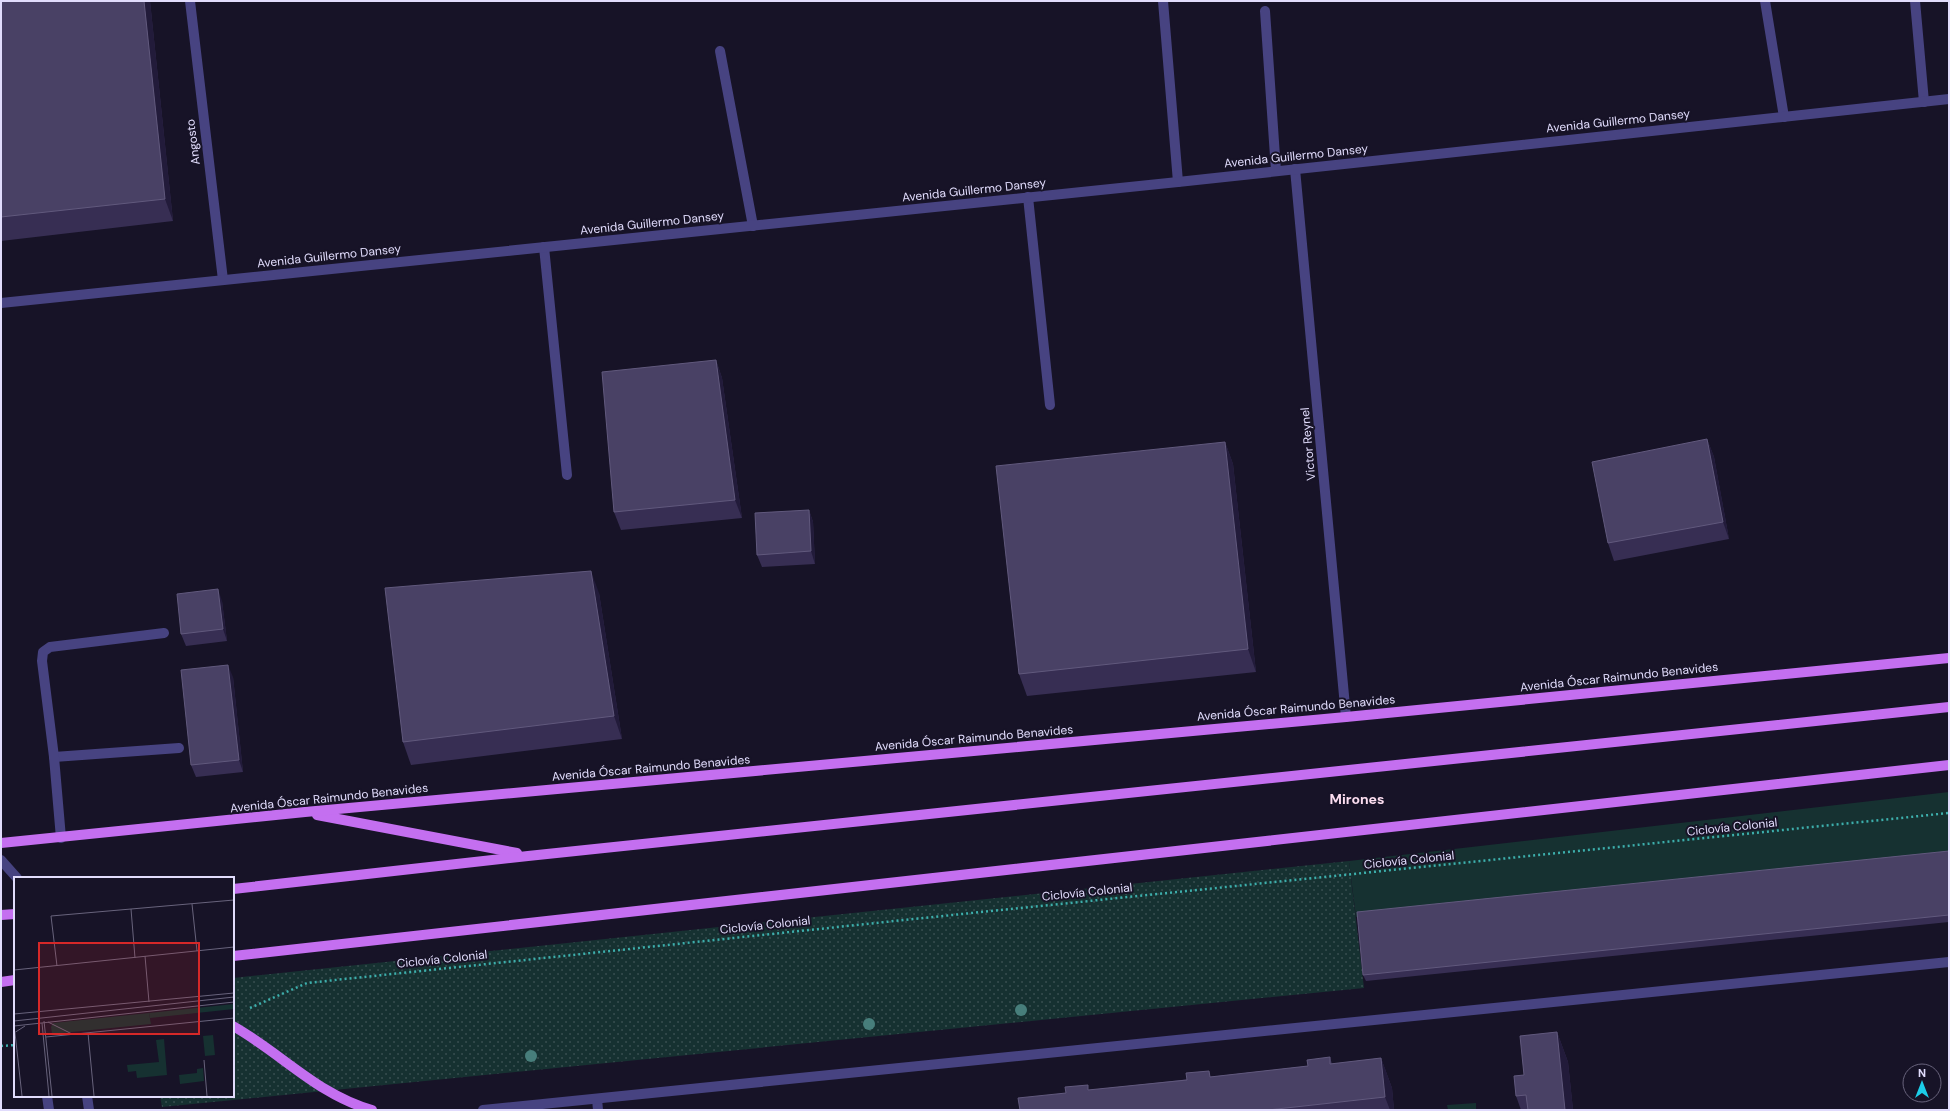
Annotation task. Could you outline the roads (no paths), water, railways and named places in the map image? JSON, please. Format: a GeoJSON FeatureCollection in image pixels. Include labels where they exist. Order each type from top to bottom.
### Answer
{"type":"FeatureCollection","features":[{"type":"Feature","properties":{"kind":"main road","name":"Avenida Óscar Raimundo Benavides"},"geometry":{"type":"LineString","coordinates":[[1,843],[305,812],[1346,717],[1949,658]]}},
{"type":"Feature","properties":{"kind":"main road"},"geometry":{"type":"LineString","coordinates":[[234,889],[528,856],[1949,707]]}},
{"type":"Feature","properties":{"kind":"main road"},"geometry":{"type":"LineString","coordinates":[[234,956],[1949,765]]}},
{"type":"Feature","properties":{"kind":"main road"},"geometry":{"type":"LineString","coordinates":[[305,812],[528,856]]}},
{"type":"Feature","properties":{"kind":"main road"},"geometry":{"type":"LineString","coordinates":[[1,915],[14,914]]}},
{"type":"Feature","properties":{"kind":"main road"},"geometry":{"type":"LineString","coordinates":[[1,982],[14,980]]}},
{"type":"Feature","properties":{"kind":"main road"},"geometry":{"type":"LineString","coordinates":[[234,1027],[253,1037],[310,1080],[332,1094],[356,1106],[372,1110]]}},
{"type":"Feature","properties":{"kind":"street","name":"Angosto"},"geometry":{"type":"LineString","coordinates":[[190,1],[223,280]]}},
{"type":"Feature","properties":{"kind":"street"},"geometry":{"type":"LineString","coordinates":[[1163,1],[1178,182]]}},
{"type":"Feature","properties":{"kind":"street"},"geometry":{"type":"LineString","coordinates":[[1765,1],[1784,117]]}},
{"type":"Feature","properties":{"kind":"street"},"geometry":{"type":"LineString","coordinates":[[1915,1],[1924,102]]}},
{"type":"Feature","properties":{"kind":"street"},"geometry":{"type":"LineString","coordinates":[[1265,11],[1276,171]]}},
{"type":"Feature","properties":{"kind":"street"},"geometry":{"type":"LineString","coordinates":[[720,51],[753,226]]}},
{"type":"Feature","properties":{"kind":"street","name":"Avenida Guillermo Dansey"},"geometry":{"type":"LineString","coordinates":[[1,303],[1028,198],[1949,100]]}},
{"type":"Feature","properties":{"kind":"street","name":"Victor Reynel"},"geometry":{"type":"LineString","coordinates":[[1294,169],[1346,717]]}},
{"type":"Feature","properties":{"kind":"street"},"geometry":{"type":"LineString","coordinates":[[1028,198],[1050,405]]}},
{"type":"Feature","properties":{"kind":"street"},"geometry":{"type":"LineString","coordinates":[[544,247],[567,475]]}},
{"type":"Feature","properties":{"kind":"street"},"geometry":{"type":"LineString","coordinates":[[61,838],[54,757],[42,661],[43,652],[50,647],[164,633]]}},
{"type":"Feature","properties":{"kind":"street"},"geometry":{"type":"LineString","coordinates":[[54,757],[179,748]]}},
{"type":"Feature","properties":{"kind":"street"},"geometry":{"type":"LineString","coordinates":[[1,860],[16,877]]}},
{"type":"Feature","properties":{"kind":"street"},"geometry":{"type":"LineString","coordinates":[[483,1110],[1949,962]]}},
{"type":"Feature","properties":{"kind":"street"},"geometry":{"type":"LineString","coordinates":[[47,1097],[49,1110]]}},
{"type":"Feature","properties":{"kind":"street"},"geometry":{"type":"LineString","coordinates":[[87,1097],[89,1110]]}},
{"type":"Feature","properties":{"kind":"street"},"geometry":{"type":"LineString","coordinates":[[597,1099],[598,1110]]}},
{"type":"Feature","properties":{"kind":"district","name":"Mirones"},"geometry":{"type":"Point","coordinates":[1357,799]}}]}
